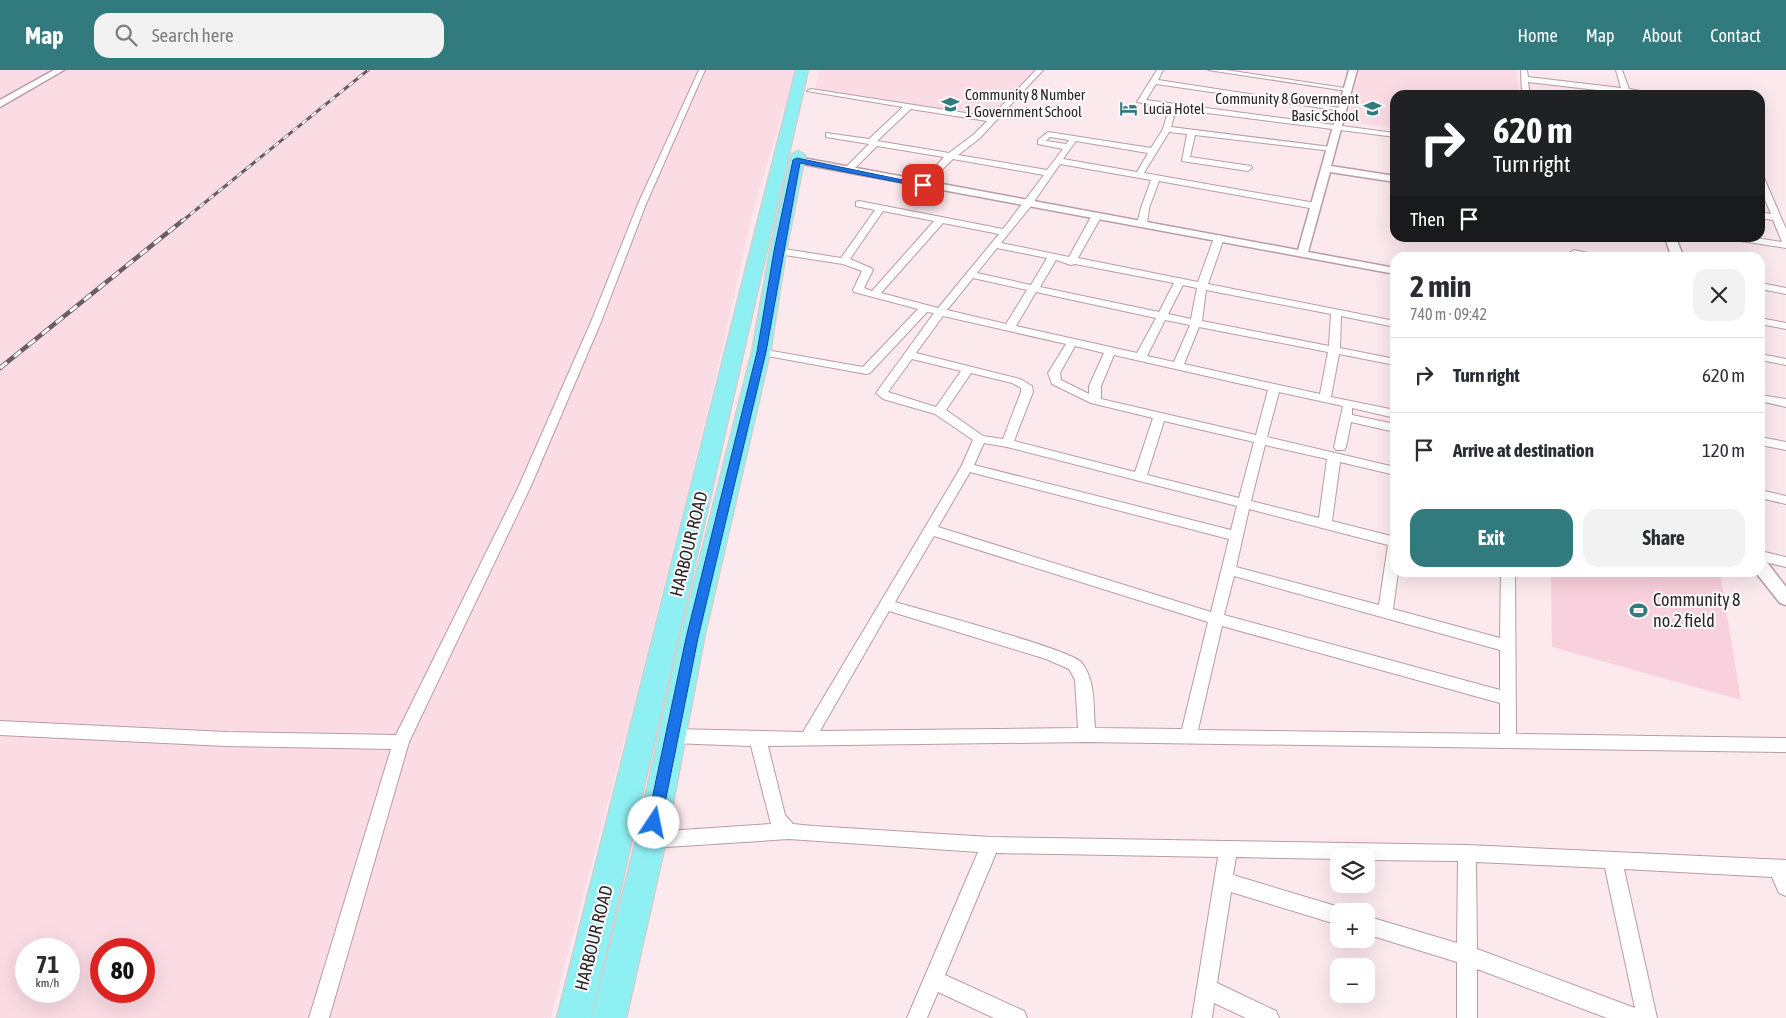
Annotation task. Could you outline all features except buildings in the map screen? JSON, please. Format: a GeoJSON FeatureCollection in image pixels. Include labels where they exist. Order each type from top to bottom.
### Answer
{"type":"FeatureCollection","features":[{"type":"Feature","properties":{"kind":"highway","name":"HARBOUR ROAD"},"geometry":{"type":"LineString","coordinates":[[574,1018],[802,70]]}},
{"type":"Feature","properties":{"kind":"highway","name":"HARBOUR ROAD"},"geometry":{"type":"LineString","coordinates":[[609,1018],[650,840],[670,736],[761,352],[778,251],[813,81]]}},
{"type":"Feature","properties":{"kind":"street"},"geometry":{"type":"LineString","coordinates":[[0,104],[60,70]]}},
{"type":"Feature","properties":{"kind":"street"},"geometry":{"type":"LineString","coordinates":[[319,1018],[401,742],[524,488],[596,322],[642,204],[702,70]]}},
{"type":"Feature","properties":{"kind":"street"},"geometry":{"type":"LineString","coordinates":[[923,185],[950,156],[976,137],[1040,70]]}},
{"type":"Feature","properties":{"kind":"street"},"geometry":{"type":"LineString","coordinates":[[1160,70],[1141,102],[1166,94],[1343,109]]}},
{"type":"Feature","properties":{"kind":"street"},"geometry":{"type":"LineString","coordinates":[[1210,70],[1347,89]]}},
{"type":"Feature","properties":{"kind":"street"},"geometry":{"type":"LineString","coordinates":[[1302,254],[1353,70]]}},
{"type":"Feature","properties":{"kind":"street"},"geometry":{"type":"LineString","coordinates":[[1524,70],[1526,90]]}},
{"type":"Feature","properties":{"kind":"street"},"geometry":{"type":"LineString","coordinates":[[1619,70],[1625,90]]}},
{"type":"Feature","properties":{"kind":"street"},"geometry":{"type":"LineString","coordinates":[[1525,79],[1604,90]]}},
{"type":"Feature","properties":{"kind":"street"},"geometry":{"type":"LineString","coordinates":[[813,81],[909,106],[992,119]]}},
{"type":"Feature","properties":{"kind":"street"},"geometry":{"type":"LineString","coordinates":[[1139,175],[1168,129],[1173,106],[1166,94],[1153,81]]}},
{"type":"Feature","properties":{"kind":"street"},"geometry":{"type":"LineString","coordinates":[[848,170],[909,106]]}},
{"type":"Feature","properties":{"kind":"street"},"geometry":{"type":"LineString","coordinates":[[1173,106],[1390,134]]}},
{"type":"Feature","properties":{"kind":"street"},"geometry":{"type":"LineString","coordinates":[[1168,129],[1331,149]]}},
{"type":"Feature","properties":{"kind":"street"},"geometry":{"type":"LineString","coordinates":[[1192,131],[1185,159],[1248,168]]}},
{"type":"Feature","properties":{"kind":"street"},"geometry":{"type":"LineString","coordinates":[[829,135],[1050,173]]}},
{"type":"Feature","properties":{"kind":"street"},"geometry":{"type":"LineString","coordinates":[[1153,151],[1071,143],[1028,204],[940,312],[882,393],[896,400],[939,411],[980,439],[1007,444],[1390,541]]}},
{"type":"Feature","properties":{"kind":"street"},"geometry":{"type":"LineString","coordinates":[[797,160],[923,185],[1390,270]]}},
{"type":"Feature","properties":{"kind":"street"},"geometry":{"type":"LineString","coordinates":[[1059,161],[1315,206]]}},
{"type":"Feature","properties":{"kind":"street"},"geometry":{"type":"LineString","coordinates":[[1325,168],[1390,178]]}},
{"type":"Feature","properties":{"kind":"street"},"geometry":{"type":"LineString","coordinates":[[1142,224],[1145,216],[1144,208],[1156,178]]}},
{"type":"Feature","properties":{"kind":"street"},"geometry":{"type":"LineString","coordinates":[[1765,190],[1786,240]]}},
{"type":"Feature","properties":{"kind":"street"},"geometry":{"type":"LineString","coordinates":[[859,204],[1005,232]]}},
{"type":"Feature","properties":{"kind":"street"},"geometry":{"type":"LineString","coordinates":[[846,262],[845,258],[881,208]]}},
{"type":"Feature","properties":{"kind":"street"},"geometry":{"type":"LineString","coordinates":[[1765,216],[1777,218]]}},
{"type":"Feature","properties":{"kind":"street"},"geometry":{"type":"LineString","coordinates":[[1071,262],[1096,217]]}},
{"type":"Feature","properties":{"kind":"street"},"geometry":{"type":"LineString","coordinates":[[874,295],[940,220]]}},
{"type":"Feature","properties":{"kind":"street"},"geometry":{"type":"LineString","coordinates":[[1178,366],[1196,322],[1202,286],[1219,238]]}},
{"type":"Feature","properties":{"kind":"street"},"geometry":{"type":"LineString","coordinates":[[1755,242],[1786,251]]}},
{"type":"Feature","properties":{"kind":"street"},"geometry":{"type":"LineString","coordinates":[[995,245],[1071,262],[1390,323]]}},
{"type":"Feature","properties":{"kind":"street"},"geometry":{"type":"LineString","coordinates":[[778,251],[846,262],[868,270],[858,290],[874,295],[1140,358],[1390,413]]}},
{"type":"Feature","properties":{"kind":"street"},"geometry":{"type":"LineString","coordinates":[[1009,328],[1053,257]]}},
{"type":"Feature","properties":{"kind":"street"},"geometry":{"type":"LineString","coordinates":[[972,275],[1162,316],[1390,361]]}},
{"type":"Feature","properties":{"kind":"street"},"geometry":{"type":"LineString","coordinates":[[1140,358],[1178,283]]}},
{"type":"Feature","properties":{"kind":"street"},"geometry":{"type":"LineString","coordinates":[[1765,287],[1786,291]]}},
{"type":"Feature","properties":{"kind":"street"},"geometry":{"type":"LineString","coordinates":[[761,352],[866,371],[925,308]]}},
{"type":"Feature","properties":{"kind":"street"},"geometry":{"type":"LineString","coordinates":[[1325,399],[1334,351],[1336,312]]}},
{"type":"Feature","properties":{"kind":"street"},"geometry":{"type":"LineString","coordinates":[[1765,322],[1786,326]]}},
{"type":"Feature","properties":{"kind":"street"},"geometry":{"type":"LineString","coordinates":[[1072,342],[1054,373],[1056,382],[1094,401],[1261,440],[1337,452],[1390,470]]}},
{"type":"Feature","properties":{"kind":"street"},"geometry":{"type":"LineString","coordinates":[[1094,401],[1095,386],[1110,351]]}},
{"type":"Feature","properties":{"kind":"street"},"geometry":{"type":"LineString","coordinates":[[910,355],[1016,381],[1026,386],[1027,392],[1007,444]]}},
{"type":"Feature","properties":{"kind":"street"},"geometry":{"type":"LineString","coordinates":[[1765,358],[1786,362]]}},
{"type":"Feature","properties":{"kind":"street"},"geometry":{"type":"LineString","coordinates":[[939,411],[968,369]]}},
{"type":"Feature","properties":{"kind":"street"},"geometry":{"type":"LineString","coordinates":[[1188,737],[1230,570],[1244,503],[1274,388]]}},
{"type":"Feature","properties":{"kind":"street"},"geometry":{"type":"LineString","coordinates":[[1765,399],[1786,403]]}},
{"type":"Feature","properties":{"kind":"street"},"geometry":{"type":"LineString","coordinates":[[1326,524],[1337,452],[1348,404]]}},
{"type":"Feature","properties":{"kind":"street"},"geometry":{"type":"LineString","coordinates":[[1140,477],[1159,417]]}},
{"type":"Feature","properties":{"kind":"street"},"geometry":{"type":"LineString","coordinates":[[1345,418],[1390,427]]}},
{"type":"Feature","properties":{"kind":"street"},"geometry":{"type":"LineString","coordinates":[[808,737],[931,530],[967,467],[980,439]]}},
{"type":"Feature","properties":{"kind":"street"},"geometry":{"type":"LineString","coordinates":[[1765,442],[1786,446]]}},
{"type":"Feature","properties":{"kind":"street"},"geometry":{"type":"LineString","coordinates":[[967,467],[1237,536]]}},
{"type":"Feature","properties":{"kind":"street"},"geometry":{"type":"LineString","coordinates":[[1765,495],[1786,500]]}},
{"type":"Feature","properties":{"kind":"street"},"geometry":{"type":"LineString","coordinates":[[931,530],[1217,619],[1509,699]]}},
{"type":"Feature","properties":{"kind":"street"},"geometry":{"type":"LineString","coordinates":[[1765,557],[1786,562]]}},
{"type":"Feature","properties":{"kind":"street"},"geometry":{"type":"LineString","coordinates":[[1230,570],[1508,646]]}},
{"type":"Feature","properties":{"kind":"street"},"geometry":{"type":"LineString","coordinates":[[1765,574],[1786,599]]}},
{"type":"Feature","properties":{"kind":"street"},"geometry":{"type":"LineString","coordinates":[[1386,612],[1390,577]]}},
{"type":"Feature","properties":{"kind":"street"},"geometry":{"type":"LineString","coordinates":[[1508,577],[1508,741]]}},
{"type":"Feature","properties":{"kind":"street"},"geometry":{"type":"LineString","coordinates":[[886,604],[1051,655],[1074,665],[1083,679],[1087,736]]}},
{"type":"Feature","properties":{"kind":"street"},"geometry":{"type":"LineString","coordinates":[[0,728],[226,739],[401,742]]}},
{"type":"Feature","properties":{"kind":"street"},"geometry":{"type":"LineString","coordinates":[[670,736],[758,739],[808,737],[1087,736],[1786,745]]}},
{"type":"Feature","properties":{"kind":"street"},"geometry":{"type":"LineString","coordinates":[[758,739],[777,819],[789,831]]}},
{"type":"Feature","properties":{"kind":"street"},"geometry":{"type":"LineString","coordinates":[[650,840],[789,831],[990,846],[1228,851],[1467,853],[1613,862],[1782,869],[1786,887]]}},
{"type":"Feature","properties":{"kind":"street"},"geometry":{"type":"LineString","coordinates":[[917,1018],[990,846]]}},
{"type":"Feature","properties":{"kind":"street"},"geometry":{"type":"LineString","coordinates":[[1202,1018],[1228,851]]}},
{"type":"Feature","properties":{"kind":"street"},"geometry":{"type":"LineString","coordinates":[[1467,853],[1469,956],[1467,1018]]}},
{"type":"Feature","properties":{"kind":"street"},"geometry":{"type":"LineString","coordinates":[[1613,862],[1647,1018]]}},
{"type":"Feature","properties":{"kind":"street"},"geometry":{"type":"LineString","coordinates":[[1224,881],[1330,913]]}},
{"type":"Feature","properties":{"kind":"street"},"geometry":{"type":"LineString","coordinates":[[1375,928],[1469,956],[1634,1018]]}},
{"type":"Feature","properties":{"kind":"street"},"geometry":{"type":"LineString","coordinates":[[934,980],[1016,1018]]}},
{"type":"Feature","properties":{"kind":"street"},"geometry":{"type":"LineString","coordinates":[[1207,989],[1269,1018]]}},
{"type":"Feature","properties":{"kind":"shaded area"},"geometry":{"type":"Polygon","coordinates":[[[0,70],[795,70],[753,212],[713,389],[638,688],[551,1018],[0,1018],[0,70]]]}},
{"type":"Feature","properties":{"kind":"shaded area","name":"Community 8 Number 1 Government School"},"geometry":{"type":"Polygon","coordinates":[[[819,70],[1036,70],[987,118],[815,91],[819,70]]]}},
{"type":"Feature","properties":{"kind":"shaded area","name":"Community 8 Government Basic School"},"geometry":{"type":"Polygon","coordinates":[[[1359,70],[1516,70],[1519,90],[1390,90],[1390,127],[1347,122],[1359,70]]]}},
{"type":"Feature","properties":{"kind":"shaded area","name":"Community 8 no.2 field"},"geometry":{"type":"Polygon","coordinates":[[[1551,577],[1721,577],[1741,700],[1552,647],[1551,577]]]}},
{"type":"Feature","properties":{"kind":"railway"},"geometry":{"type":"LineString","coordinates":[[181,222],[368,70]]}},
{"type":"Feature","properties":{"kind":"railway"},"geometry":{"type":"LineString","coordinates":[[0,368],[182,221]]}},
{"type":"Feature","properties":{"kind":"place","name":"Community 8 Number 1 Government School"},"geometry":{"type":"Point","coordinates":[951,104]}},
{"type":"Feature","properties":{"kind":"place","name":"Community 8 Government Basic School"},"geometry":{"type":"Point","coordinates":[1373,108]}},
{"type":"Feature","properties":{"kind":"place","name":"Lucia Hotel"},"geometry":{"type":"Point","coordinates":[1129,109]}},
{"type":"Feature","properties":{"kind":"place","name":"Community 8 no.2 field"},"geometry":{"type":"Point","coordinates":[1639,610]}},
{"type":"Feature","properties":{"kind":"route"},"geometry":{"type":"LineString","coordinates":[[654,823],[670,736],[692,638],[761,352],[778,251],[797,160],[923,185]]}}]}
